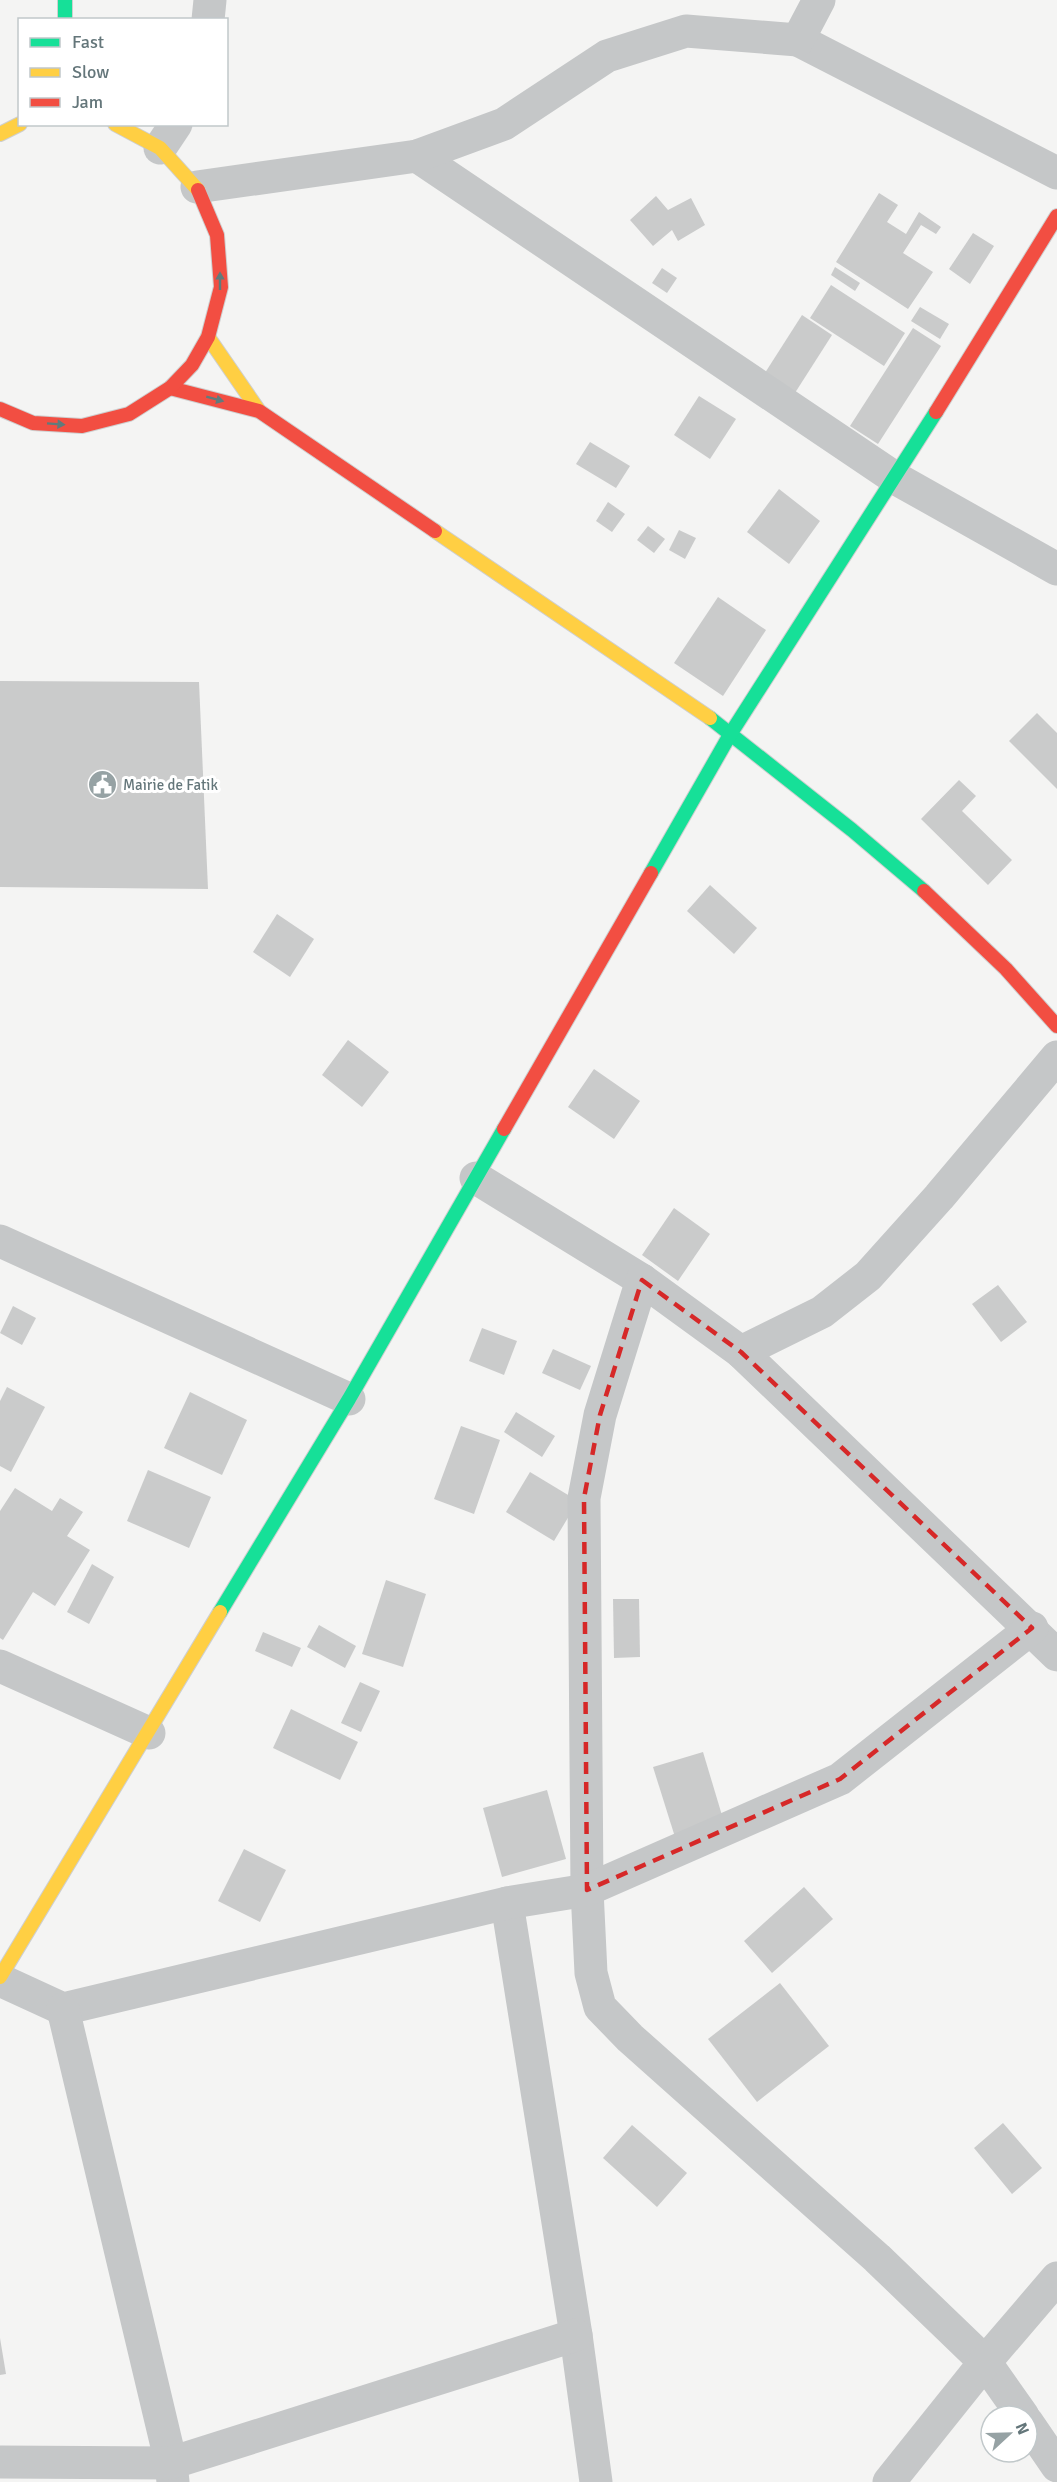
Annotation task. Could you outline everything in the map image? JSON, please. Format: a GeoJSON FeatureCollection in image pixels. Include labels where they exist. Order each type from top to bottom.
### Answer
{"type":"FeatureCollection","features":[{"type":"Feature","properties":{"kind":"street"},"geometry":{"type":"LineString","coordinates":[[64,18],[65,0]]}},
{"type":"Feature","properties":{"kind":"street"},"geometry":{"type":"LineString","coordinates":[[208,18],[210,0]]}},
{"type":"Feature","properties":{"kind":"street"},"geometry":{"type":"LineString","coordinates":[[798,40],[819,0]]}},
{"type":"Feature","properties":{"kind":"street"},"geometry":{"type":"LineString","coordinates":[[197,187],[417,156],[504,124],[607,56],[686,32],[798,40],[1057,173]]}},
{"type":"Feature","properties":{"kind":"street"},"geometry":{"type":"LineString","coordinates":[[0,134],[18,125]]}},
{"type":"Feature","properties":{"kind":"street"},"geometry":{"type":"LineString","coordinates":[[0,409],[33,423],[82,426],[129,414],[170,388],[192,365],[208,338],[221,287],[217,235],[197,187],[168,136],[124,126]]}},
{"type":"Feature","properties":{"kind":"street"},"geometry":{"type":"LineString","coordinates":[[417,156],[895,478],[1057,568]]}},
{"type":"Feature","properties":{"kind":"street"},"geometry":{"type":"LineString","coordinates":[[1032,1628],[840,1779],[587,1890],[507,1903],[63,2008],[0,1978],[349,1399],[730,733],[895,478],[1057,216]]}},
{"type":"Feature","properties":{"kind":"street"},"geometry":{"type":"LineString","coordinates":[[208,338],[259,411]]}},
{"type":"Feature","properties":{"kind":"street"},"geometry":{"type":"LineString","coordinates":[[170,388],[259,411],[730,733],[852,830],[933,899],[1006,969],[1057,1026]]}},
{"type":"Feature","properties":{"kind":"street"},"geometry":{"type":"LineString","coordinates":[[741,1352],[822,1312],[868,1276],[939,1197],[1057,1056]]}},
{"type":"Feature","properties":{"kind":"street"},"geometry":{"type":"LineString","coordinates":[[476,1178],[642,1280],[741,1352],[1057,1654]]}},
{"type":"Feature","properties":{"kind":"street"},"geometry":{"type":"LineString","coordinates":[[0,1241],[349,1399]]}},
{"type":"Feature","properties":{"kind":"street"},"geometry":{"type":"LineString","coordinates":[[642,1280],[600,1415],[584,1498],[587,1890],[591,1973],[600,2007],[630,2038],[877,2258],[986,2362],[1015,2404]]}},
{"type":"Feature","properties":{"kind":"street"},"geometry":{"type":"LineString","coordinates":[[0,1666],[149,1733]]}},
{"type":"Feature","properties":{"kind":"street"},"geometry":{"type":"LineString","coordinates":[[507,1903],[576,2335],[596,2482]]}},
{"type":"Feature","properties":{"kind":"street"},"geometry":{"type":"LineString","coordinates":[[63,2008],[172,2473]]}},
{"type":"Feature","properties":{"kind":"street"},"geometry":{"type":"LineString","coordinates":[[890,2482],[1057,2278]]}},
{"type":"Feature","properties":{"kind":"street"},"geometry":{"type":"LineString","coordinates":[[0,2462],[172,2473],[576,2335]]}},
{"type":"Feature","properties":{"kind":"street"},"geometry":{"type":"LineString","coordinates":[[1039,2440],[1057,2466]]}},
{"type":"Feature","properties":{"kind":"highlighted area"},"geometry":{"type":"Polygon","coordinates":[[[642,1280],[741,1352],[1032,1628],[840,1779],[587,1890],[584,1498],[600,1415],[642,1280]]]}},
{"type":"Feature","properties":{"kind":"building"},"geometry":{"type":"Polygon","coordinates":[[[879,193],[898,205],[887,222],[906,234],[919,212],[941,227],[936,234],[921,225],[903,253],[933,272],[908,309],[836,262],[879,193]]]}},
{"type":"Feature","properties":{"kind":"building"},"geometry":{"type":"Polygon","coordinates":[[[656,196],[668,210],[691,198],[705,225],[678,241],[672,230],[653,246],[630,220],[656,196]]]}},
{"type":"Feature","properties":{"kind":"building"},"geometry":{"type":"Polygon","coordinates":[[[973,233],[994,246],[970,284],[949,269],[973,233]]]}},
{"type":"Feature","properties":{"kind":"building"},"geometry":{"type":"Polygon","coordinates":[[[835,267],[860,283],[855,291],[831,275],[835,267]]]}},
{"type":"Feature","properties":{"kind":"building"},"geometry":{"type":"Polygon","coordinates":[[[662,268],[677,278],[667,293],[652,283],[662,268]]]}},
{"type":"Feature","properties":{"kind":"building"},"geometry":{"type":"Polygon","coordinates":[[[831,285],[905,333],[884,366],[810,318],[831,285]]]}},
{"type":"Feature","properties":{"kind":"building"},"geometry":{"type":"Polygon","coordinates":[[[920,307],[949,324],[940,339],[911,321],[920,307]]]}},
{"type":"Feature","properties":{"kind":"building"},"geometry":{"type":"Polygon","coordinates":[[[802,315],[832,335],[793,396],[763,376],[802,315]]]}},
{"type":"Feature","properties":{"kind":"building"},"geometry":{"type":"Polygon","coordinates":[[[913,328],[941,346],[878,444],[850,426],[913,328]]]}},
{"type":"Feature","properties":{"kind":"building"},"geometry":{"type":"Polygon","coordinates":[[[699,396],[736,419],[710,459],[674,435],[699,396]]]}},
{"type":"Feature","properties":{"kind":"building"},"geometry":{"type":"Polygon","coordinates":[[[590,442],[630,466],[616,488],[576,464],[590,442]]]}},
{"type":"Feature","properties":{"kind":"building"},"geometry":{"type":"Polygon","coordinates":[[[779,489],[820,521],[789,564],[747,532],[779,489]]]}},
{"type":"Feature","properties":{"kind":"building"},"geometry":{"type":"Polygon","coordinates":[[[608,502],[625,514],[612,532],[596,521],[608,502]]]}},
{"type":"Feature","properties":{"kind":"building"},"geometry":{"type":"Polygon","coordinates":[[[648,526],[665,539],[654,553],[637,540],[648,526]]]}},
{"type":"Feature","properties":{"kind":"building"},"geometry":{"type":"Polygon","coordinates":[[[679,530],[696,538],[685,559],[669,550],[679,530]]]}},
{"type":"Feature","properties":{"kind":"building"},"geometry":{"type":"Polygon","coordinates":[[[718,597],[766,630],[723,696],[674,663],[718,597]]]}},
{"type":"Feature","properties":{"kind":"building","name":"Mairie de Fatik"},"geometry":{"type":"Polygon","coordinates":[[[0,681],[199,682],[208,889],[0,887],[0,681]]]}},
{"type":"Feature","properties":{"kind":"building"},"geometry":{"type":"Polygon","coordinates":[[[1037,713],[1057,733],[1057,789],[1009,741],[1037,713]]]}},
{"type":"Feature","properties":{"kind":"building"},"geometry":{"type":"Polygon","coordinates":[[[959,780],[976,796],[962,811],[1012,860],[988,885],[921,819],[959,780]]]}},
{"type":"Feature","properties":{"kind":"building"},"geometry":{"type":"Polygon","coordinates":[[[710,885],[757,928],[734,954],[687,911],[710,885]]]}},
{"type":"Feature","properties":{"kind":"building"},"geometry":{"type":"Polygon","coordinates":[[[277,914],[314,939],[290,977],[253,952],[277,914]]]}},
{"type":"Feature","properties":{"kind":"building"},"geometry":{"type":"Polygon","coordinates":[[[348,1040],[389,1072],[362,1107],[322,1075],[348,1040]]]}},
{"type":"Feature","properties":{"kind":"building"},"geometry":{"type":"Polygon","coordinates":[[[594,1069],[640,1101],[614,1139],[568,1107],[594,1069]]]}},
{"type":"Feature","properties":{"kind":"building"},"geometry":{"type":"Polygon","coordinates":[[[674,1208],[710,1234],[678,1281],[642,1255],[674,1208]]]}},
{"type":"Feature","properties":{"kind":"building"},"geometry":{"type":"Polygon","coordinates":[[[998,1285],[1027,1322],[1001,1342],[972,1304],[998,1285]]]}},
{"type":"Feature","properties":{"kind":"building"},"geometry":{"type":"Polygon","coordinates":[[[13,1306],[36,1318],[22,1345],[0,1333],[13,1306]]]}},
{"type":"Feature","properties":{"kind":"building"},"geometry":{"type":"Polygon","coordinates":[[[482,1328],[517,1341],[504,1375],[469,1361],[482,1328]]]}},
{"type":"Feature","properties":{"kind":"building"},"geometry":{"type":"Polygon","coordinates":[[[553,1349],[591,1366],[580,1390],[542,1373],[553,1349]]]}},
{"type":"Feature","properties":{"kind":"building"},"geometry":{"type":"Polygon","coordinates":[[[7,1387],[45,1407],[11,1472],[0,1466],[0,1401],[7,1387]]]}},
{"type":"Feature","properties":{"kind":"building"},"geometry":{"type":"Polygon","coordinates":[[[190,1392],[247,1420],[222,1475],[164,1448],[190,1392]]]}},
{"type":"Feature","properties":{"kind":"building"},"geometry":{"type":"Polygon","coordinates":[[[516,1412],[555,1436],[542,1457],[504,1432],[516,1412]]]}},
{"type":"Feature","properties":{"kind":"building"},"geometry":{"type":"Polygon","coordinates":[[[461,1426],[500,1440],[474,1514],[434,1499],[461,1426]]]}},
{"type":"Feature","properties":{"kind":"building"},"geometry":{"type":"Polygon","coordinates":[[[148,1470],[211,1497],[189,1548],[127,1521],[148,1470]]]}},
{"type":"Feature","properties":{"kind":"building"},"geometry":{"type":"Polygon","coordinates":[[[530,1472],[578,1501],[554,1541],[506,1512],[530,1472]]]}},
{"type":"Feature","properties":{"kind":"building"},"geometry":{"type":"Polygon","coordinates":[[[15,1488],[52,1511],[60,1498],[83,1512],[67,1536],[90,1550],[55,1606],[33,1592],[3,1640],[0,1638],[0,1511],[15,1488]]]}},
{"type":"Feature","properties":{"kind":"building"},"geometry":{"type":"Polygon","coordinates":[[[92,1564],[114,1577],[89,1624],[67,1612],[92,1564]]]}},
{"type":"Feature","properties":{"kind":"building"},"geometry":{"type":"Polygon","coordinates":[[[386,1580],[426,1594],[403,1667],[362,1654],[386,1580]]]}},
{"type":"Feature","properties":{"kind":"building"},"geometry":{"type":"Polygon","coordinates":[[[613,1599],[639,1599],[640,1657],[614,1658],[613,1599]]]}},
{"type":"Feature","properties":{"kind":"building"},"geometry":{"type":"Polygon","coordinates":[[[319,1625],[356,1646],[345,1668],[307,1647],[319,1625]]]}},
{"type":"Feature","properties":{"kind":"building"},"geometry":{"type":"Polygon","coordinates":[[[263,1632],[301,1648],[292,1667],[255,1651],[263,1632]]]}},
{"type":"Feature","properties":{"kind":"building"},"geometry":{"type":"Polygon","coordinates":[[[360,1682],[380,1691],[361,1732],[341,1723],[360,1682]]]}},
{"type":"Feature","properties":{"kind":"building"},"geometry":{"type":"Polygon","coordinates":[[[291,1709],[358,1742],[340,1780],[273,1748],[291,1709]]]}},
{"type":"Feature","properties":{"kind":"building"},"geometry":{"type":"Polygon","coordinates":[[[703,1752],[724,1822],[675,1837],[653,1767],[703,1752]]]}},
{"type":"Feature","properties":{"kind":"building"},"geometry":{"type":"Polygon","coordinates":[[[547,1790],[566,1859],[502,1877],[483,1808],[547,1790]]]}},
{"type":"Feature","properties":{"kind":"building"},"geometry":{"type":"Polygon","coordinates":[[[244,1849],[286,1870],[260,1922],[218,1901],[244,1849]]]}},
{"type":"Feature","properties":{"kind":"building"},"geometry":{"type":"Polygon","coordinates":[[[804,1887],[833,1919],[772,1973],[744,1941],[804,1887]]]}},
{"type":"Feature","properties":{"kind":"building"},"geometry":{"type":"Polygon","coordinates":[[[780,1983],[829,2046],[757,2102],[708,2039],[780,1983]]]}},
{"type":"Feature","properties":{"kind":"building"},"geometry":{"type":"Polygon","coordinates":[[[1003,2123],[1042,2168],[1012,2194],[974,2148],[1003,2123]]]}},
{"type":"Feature","properties":{"kind":"building"},"geometry":{"type":"Polygon","coordinates":[[[632,2125],[687,2173],[657,2207],[603,2158],[632,2125]]]}},
{"type":"Feature","properties":{"kind":"building"},"geometry":{"type":"Polygon","coordinates":[[[0,2338],[6,2374],[0,2375],[0,2338]]]}},
{"type":"Feature","properties":{"kind":"traffic: fast"},"geometry":{"type":"LineString","coordinates":[[65,0],[65,18]]}},
{"type":"Feature","properties":{"kind":"traffic: fast"},"geometry":{"type":"LineString","coordinates":[[651,873],[731,733],[936,412]]}},
{"type":"Feature","properties":{"kind":"traffic: fast"},"geometry":{"type":"LineString","coordinates":[[710,718],[852,830],[924,891]]}},
{"type":"Feature","properties":{"kind":"traffic: fast"},"geometry":{"type":"LineString","coordinates":[[220,1612],[349,1399],[504,1129]]}},
{"type":"Feature","properties":{"kind":"traffic: slow"},"geometry":{"type":"LineString","coordinates":[[0,134],[18,125]]}},
{"type":"Feature","properties":{"kind":"traffic: slow"},"geometry":{"type":"LineString","coordinates":[[119,126],[160,148],[198,190]]}},
{"type":"Feature","properties":{"kind":"traffic: slow"},"geometry":{"type":"LineString","coordinates":[[208,337],[259,411]]}},
{"type":"Feature","properties":{"kind":"traffic: slow"},"geometry":{"type":"LineString","coordinates":[[435,531],[710,718]]}},
{"type":"Feature","properties":{"kind":"traffic: slow"},"geometry":{"type":"LineString","coordinates":[[0,1977],[220,1612]]}},
{"type":"Feature","properties":{"kind":"traffic: jam"},"geometry":{"type":"LineString","coordinates":[[0,409],[33,423],[82,426],[129,414],[170,388],[192,365],[208,337],[221,287],[217,235],[198,190]]}},
{"type":"Feature","properties":{"kind":"traffic: jam"},"geometry":{"type":"LineString","coordinates":[[936,412],[1057,216]]}},
{"type":"Feature","properties":{"kind":"traffic: jam"},"geometry":{"type":"LineString","coordinates":[[170,388],[259,411],[435,531]]}},
{"type":"Feature","properties":{"kind":"traffic: jam"},"geometry":{"type":"LineString","coordinates":[[504,1129],[651,873]]}},
{"type":"Feature","properties":{"kind":"traffic: jam"},"geometry":{"type":"LineString","coordinates":[[924,891],[1006,969],[1057,1026]]}},
{"type":"Feature","properties":{"kind":"place","name":"Mairie de Fatik"},"geometry":{"type":"Point","coordinates":[102,785]}}]}
